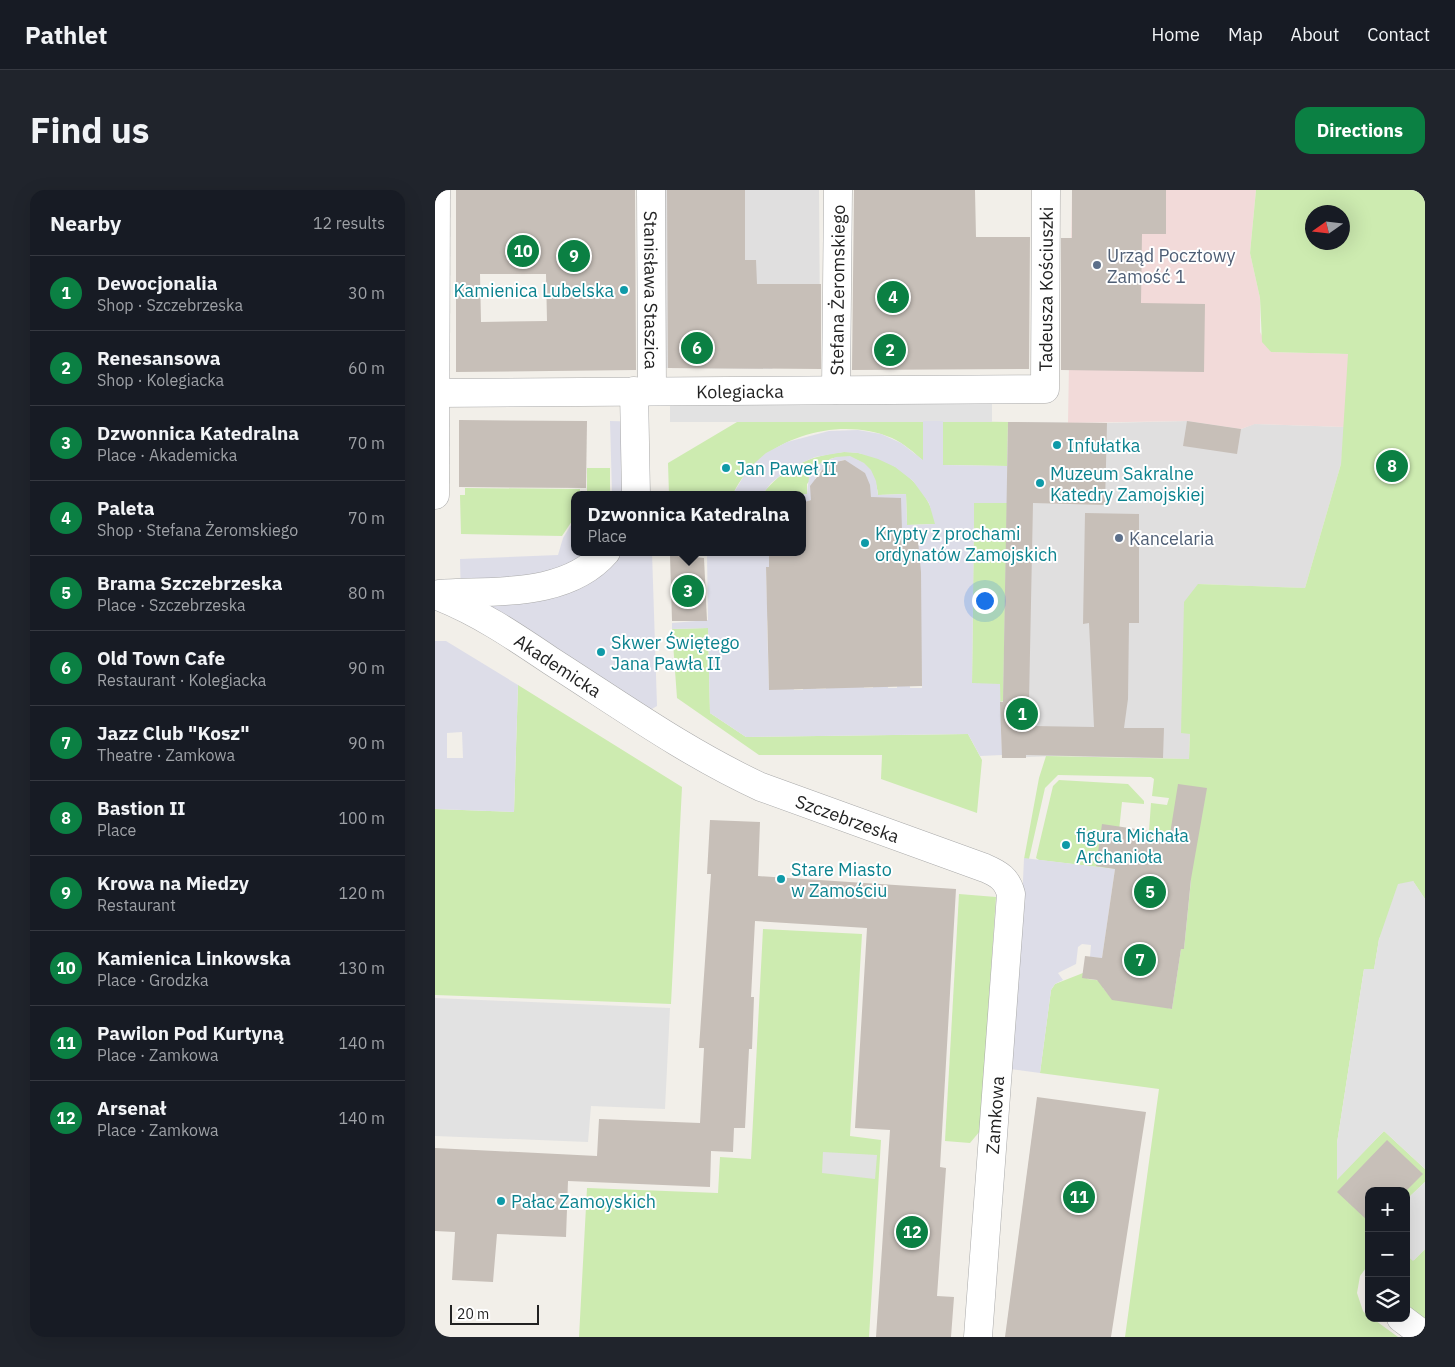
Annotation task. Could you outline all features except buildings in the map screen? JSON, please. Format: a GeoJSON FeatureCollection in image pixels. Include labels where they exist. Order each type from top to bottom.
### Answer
{"type":"FeatureCollection","features":[{"type":"Feature","properties":{"kind":"street"},"geometry":{"type":"LineString","coordinates":[[435,495],[436,190]]}},
{"type":"Feature","properties":{"kind":"street","name":"Stanisława Staszica"},"geometry":{"type":"LineString","coordinates":[[636,491],[643,391],[651,190]]}},
{"type":"Feature","properties":{"kind":"street","name":"Stefana Żeromskiego"},"geometry":{"type":"LineString","coordinates":[[836,390],[838,190]]}},
{"type":"Feature","properties":{"kind":"street","name":"Tadeusza Kościuszki"},"geometry":{"type":"LineString","coordinates":[[1045,389],[1046,190]]}},
{"type":"Feature","properties":{"kind":"street","name":"Kolegiacka"},"geometry":{"type":"LineString","coordinates":[[436,393],[1045,389]]}},
{"type":"Feature","properties":{"kind":"street"},"geometry":{"type":"LineString","coordinates":[[435,595],[545,587],[573,578],[592,566],[602,556]]}},
{"type":"Feature","properties":{"kind":"street","name":"Akademicka"},"geometry":{"type":"LineString","coordinates":[[435,595],[473,612],[495,625],[679,743]]}},
{"type":"Feature","properties":{"kind":"street","name":"Szczebrzeska"},"geometry":{"type":"LineString","coordinates":[[679,743],[761,787],[985,868],[1003,877],[1008,883],[1011,894]]}},
{"type":"Feature","properties":{"kind":"street","name":"Zamkowa"},"geometry":{"type":"LineString","coordinates":[[978,1337],[1011,894]]}},
{"type":"Feature","properties":{"kind":"street"},"geometry":{"type":"LineString","coordinates":[[1406,1322],[1425,1336]]}},
{"type":"Feature","properties":{"kind":"shaded area"},"geometry":{"type":"Polygon","coordinates":[[[663,190],[819,190],[820,327],[772,369],[663,368],[663,190]]]}},
{"type":"Feature","properties":{"kind":"shaded area"},"geometry":{"type":"Polygon","coordinates":[[[1072,190],[1256,190],[1250,253],[1260,298],[1260,332],[1271,352],[1349,354],[1345,427],[1255,424],[1241,429],[1187,421],[1068,423],[1072,190]]]}},
{"type":"Feature","properties":{"kind":"shaded area"},"geometry":{"type":"Polygon","coordinates":[[[992,389],[992,422],[670,422],[670,390],[992,389]]]}},
{"type":"Feature","properties":{"kind":"shaded area"},"geometry":{"type":"Polygon","coordinates":[[[610,421],[644,422],[648,426],[650,491],[612,491],[610,421]]]}},
{"type":"Feature","properties":{"kind":"shaded area"},"geometry":{"type":"Polygon","coordinates":[[[923,421],[943,421],[943,465],[1007,466],[1007,503],[974,503],[972,683],[1000,684],[1002,755],[980,756],[968,734],[746,737],[710,713],[708,628],[672,629],[672,623],[708,620],[707,556],[769,556],[769,567],[766,568],[767,603],[770,603],[767,622],[769,690],[793,686],[794,690],[803,690],[803,686],[816,686],[816,689],[826,689],[826,686],[864,685],[864,688],[873,688],[873,685],[888,684],[888,688],[897,688],[897,684],[910,684],[910,688],[922,688],[916,545],[920,545],[919,531],[901,530],[871,498],[864,472],[860,472],[844,460],[836,462],[823,472],[820,470],[815,479],[817,480],[811,500],[809,500],[809,503],[806,503],[809,477],[819,464],[836,457],[850,456],[864,463],[871,470],[876,481],[878,495],[906,494],[907,525],[935,524],[929,503],[913,481],[895,467],[878,459],[858,453],[844,452],[815,457],[790,468],[771,483],[765,491],[735,491],[748,469],[766,453],[787,442],[829,431],[858,430],[881,434],[901,443],[923,460],[923,421]]]}},
{"type":"Feature","properties":{"kind":"shaded area"},"geometry":{"type":"Polygon","coordinates":[[[1187,421],[1241,429],[1254,424],[1345,427],[1341,464],[1305,588],[1198,584],[1181,733],[1190,733],[1189,759],[1055,756],[1003,758],[1000,702],[1003,701],[1008,422],[1107,423],[1187,421]]]}},
{"type":"Feature","properties":{"kind":"shaded area","name":"Skwer Świętego Jana Pawła II"},"geometry":{"type":"Polygon","coordinates":[[[571,525],[571,556],[652,556],[657,706],[645,713],[461,599],[460,559],[558,555],[563,538],[571,525]]]}},
{"type":"Feature","properties":{"kind":"shaded area"},"geometry":{"type":"Polygon","coordinates":[[[435,641],[446,641],[518,685],[514,812],[435,809],[435,641]],[[462,732],[447,733],[447,758],[463,758],[462,732]]]}},
{"type":"Feature","properties":{"kind":"shaded area"},"geometry":{"type":"Polygon","coordinates":[[[1024,858],[1115,869],[1102,958],[1090,957],[1091,945],[1082,944],[1078,947],[1076,964],[1058,973],[1063,980],[1055,984],[1051,990],[1040,1073],[1010,1069],[1020,948],[1024,858]]]}},
{"type":"Feature","properties":{"kind":"shaded area"},"geometry":{"type":"Polygon","coordinates":[[[1413,881],[1425,899],[1425,1169],[1384,1131],[1337,1180],[1337,1143],[1364,969],[1374,969],[1379,939],[1398,884],[1413,881]]]}},
{"type":"Feature","properties":{"kind":"shaded area"},"geometry":{"type":"Polygon","coordinates":[[[435,998],[670,1008],[665,1109],[591,1106],[588,1142],[435,1136],[435,998]]]}},
{"type":"Feature","properties":{"kind":"shaded area"},"geometry":{"type":"Polygon","coordinates":[[[823,1152],[877,1155],[875,1179],[822,1173],[823,1152]]]}},
{"type":"Feature","properties":{"kind":"shaded area"},"geometry":{"type":"Polygon","coordinates":[[[1425,1182],[1425,1249],[1413,1261],[1410,1258],[1410,1196],[1425,1182]]]}},
{"type":"Feature","properties":{"kind":"green space"},"geometry":{"type":"Polygon","coordinates":[[[1256,190],[1425,190],[1425,899],[1413,881],[1379,939],[1374,970],[1364,969],[1337,1143],[1337,1179],[1384,1131],[1425,1169],[1425,1182],[1410,1196],[1410,1187],[1365,1187],[1365,1269],[1360,1276],[1357,1293],[1365,1313],[1365,1322],[1377,1322],[1398,1337],[1125,1337],[1159,1089],[1040,1073],[1051,990],[1055,984],[1083,973],[1088,979],[1103,981],[1103,988],[1108,994],[1172,1009],[1181,949],[1184,949],[1191,880],[1147,859],[1151,803],[1167,805],[1169,798],[1152,796],[1154,779],[1151,777],[1058,775],[1045,788],[1029,859],[1024,859],[1039,778],[1046,756],[1189,759],[1190,734],[1181,733],[1184,602],[1198,584],[1305,588],[1341,464],[1348,354],[1271,352],[1262,342],[1260,298],[1250,253],[1256,190]]]}},
{"type":"Feature","properties":{"kind":"green space"},"geometry":{"type":"Polygon","coordinates":[[[923,421],[923,461],[909,448],[896,440],[870,431],[847,429],[824,431],[801,436],[780,446],[761,459],[745,475],[735,491],[669,491],[668,463],[737,422],[923,421]]]}},
{"type":"Feature","properties":{"kind":"green space"},"geometry":{"type":"Polygon","coordinates":[[[943,421],[1008,422],[1007,466],[943,465],[943,421]]]}},
{"type":"Feature","properties":{"kind":"green space"},"geometry":{"type":"Polygon","coordinates":[[[844,452],[860,453],[890,463],[914,482],[924,495],[936,524],[907,525],[906,494],[878,495],[876,485],[869,470],[857,460],[849,457],[830,459],[807,484],[807,494],[806,491],[766,491],[779,477],[798,464],[844,452]]]}},
{"type":"Feature","properties":{"kind":"green space"},"geometry":{"type":"Polygon","coordinates":[[[587,468],[610,468],[610,491],[587,491],[587,468]]]}},
{"type":"Feature","properties":{"kind":"green space"},"geometry":{"type":"Polygon","coordinates":[[[465,488],[580,489],[580,491],[571,491],[571,522],[562,536],[461,534],[460,495],[465,495],[465,488]]]}},
{"type":"Feature","properties":{"kind":"green space"},"geometry":{"type":"Polygon","coordinates":[[[974,502],[1007,503],[1003,701],[1000,702],[999,684],[972,684],[974,502]]]}},
{"type":"Feature","properties":{"kind":"green space"},"geometry":{"type":"Polygon","coordinates":[[[708,628],[710,713],[746,737],[968,734],[982,760],[977,813],[881,779],[882,755],[759,755],[677,698],[672,629],[708,628]]]}},
{"type":"Feature","properties":{"kind":"green space"},"geometry":{"type":"Polygon","coordinates":[[[518,685],[682,787],[671,1004],[435,995],[435,809],[514,812],[518,685]]]}},
{"type":"Feature","properties":{"kind":"green space"},"geometry":{"type":"Polygon","coordinates":[[[1059,780],[1128,784],[1144,801],[1144,804],[1122,802],[1115,869],[1039,860],[1036,858],[1053,786],[1059,780]]]}},
{"type":"Feature","properties":{"kind":"green space"},"geometry":{"type":"Polygon","coordinates":[[[959,894],[996,897],[980,1131],[970,1143],[945,1141],[959,894]]]}},
{"type":"Feature","properties":{"kind":"green space"},"geometry":{"type":"Polygon","coordinates":[[[763,929],[862,934],[850,1136],[881,1140],[869,1337],[579,1337],[587,1188],[718,1193],[720,1157],[751,1159],[763,929]]]}},
{"type":"Feature","properties":{"kind":"green space"},"geometry":{"type":"Polygon","coordinates":[[[1425,1249],[1425,1321],[1410,1311],[1410,1258],[1414,1260],[1425,1249]]]}},
{"type":"Feature","properties":{"kind":"place","name":"Kamienica Linkowska"},"geometry":{"type":"Point","coordinates":[523,251]}},
{"type":"Feature","properties":{"kind":"place","name":"Krowa na Miedzy"},"geometry":{"type":"Point","coordinates":[574,256]}},
{"type":"Feature","properties":{"kind":"place","name":"Urząd Pocztowy Zamość 1"},"geometry":{"type":"Point","coordinates":[1097,265]}},
{"type":"Feature","properties":{"kind":"place","name":"Kamienica Lubelska"},"geometry":{"type":"Point","coordinates":[624,290]}},
{"type":"Feature","properties":{"kind":"place","name":"Paleta"},"geometry":{"type":"Point","coordinates":[893,297]}},
{"type":"Feature","properties":{"kind":"place","name":"Old Town Cafe"},"geometry":{"type":"Point","coordinates":[697,348]}},
{"type":"Feature","properties":{"kind":"place","name":"Renesansowa"},"geometry":{"type":"Point","coordinates":[890,350]}},
{"type":"Feature","properties":{"kind":"place","name":"Infułatka"},"geometry":{"type":"Point","coordinates":[1057,445]}},
{"type":"Feature","properties":{"kind":"place","name":"Bastion II"},"geometry":{"type":"Point","coordinates":[1392,466]}},
{"type":"Feature","properties":{"kind":"place","name":"Jan Paweł II"},"geometry":{"type":"Point","coordinates":[726,468]}},
{"type":"Feature","properties":{"kind":"place","name":"Muzeum Sakralne Katedry Zamojskiej"},"geometry":{"type":"Point","coordinates":[1040,483]}},
{"type":"Feature","properties":{"kind":"place","name":"Kancelaria"},"geometry":{"type":"Point","coordinates":[1119,538]}},
{"type":"Feature","properties":{"kind":"place","name":"Krypty z prochami ordynatów Zamojskich"},"geometry":{"type":"Point","coordinates":[865,543]}},
{"type":"Feature","properties":{"kind":"place","name":"Dzwonnica Katedralna"},"geometry":{"type":"Point","coordinates":[688,591]}},
{"type":"Feature","properties":{"kind":"place","name":"Skwer Świętego Jana Pawła II"},"geometry":{"type":"Point","coordinates":[601,652]}},
{"type":"Feature","properties":{"kind":"place","name":"Dewocjonalia"},"geometry":{"type":"Point","coordinates":[1022,714]}},
{"type":"Feature","properties":{"kind":"place","name":"figura Michała Archanioła"},"geometry":{"type":"Point","coordinates":[1066,845]}},
{"type":"Feature","properties":{"kind":"place","name":"Stare Miasto w Zamościu"},"geometry":{"type":"Point","coordinates":[781,879]}},
{"type":"Feature","properties":{"kind":"place","name":"Brama Szczebrzeska"},"geometry":{"type":"Point","coordinates":[1150,892]}},
{"type":"Feature","properties":{"kind":"place","name":"Jazz Club \"Kosz\""},"geometry":{"type":"Point","coordinates":[1140,960]}},
{"type":"Feature","properties":{"kind":"place","name":"Pawilon Pod Kurtyną"},"geometry":{"type":"Point","coordinates":[1079,1197]}},
{"type":"Feature","properties":{"kind":"place","name":"Pałac Zamoyskich"},"geometry":{"type":"Point","coordinates":[501,1201]}},
{"type":"Feature","properties":{"kind":"place","name":"Arsenał"},"geometry":{"type":"Point","coordinates":[912,1232]}}]}
